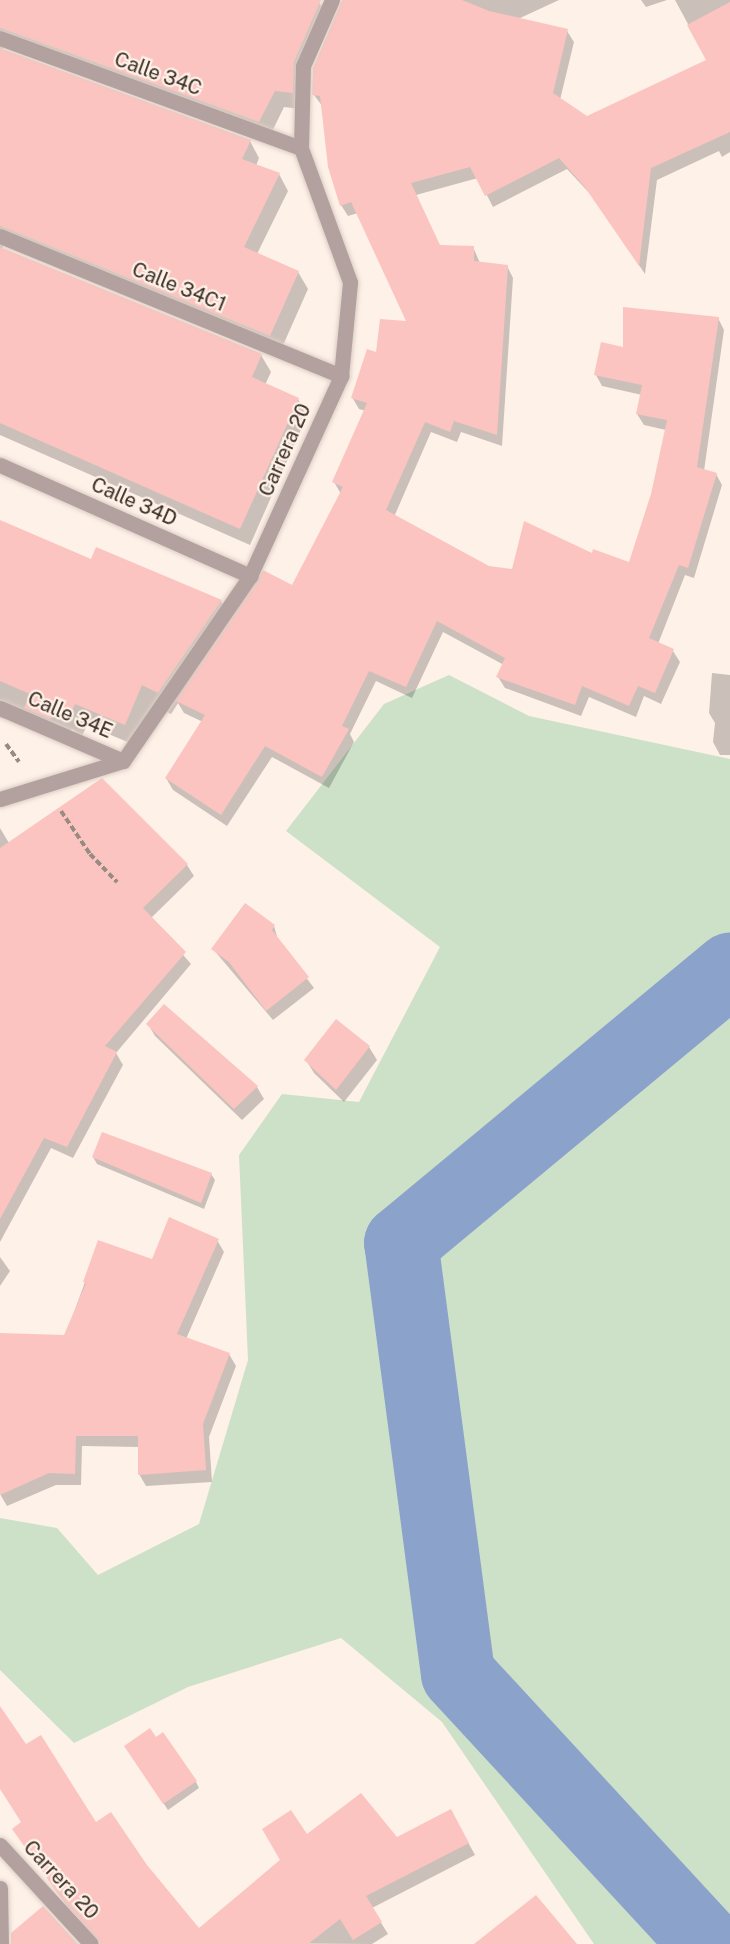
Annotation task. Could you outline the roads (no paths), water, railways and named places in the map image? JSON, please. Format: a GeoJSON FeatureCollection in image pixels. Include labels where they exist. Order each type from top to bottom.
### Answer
{"type":"FeatureCollection","features":[{"type":"Feature","properties":{"kind":"street","name":"Carrera 20"},"geometry":{"type":"LineString","coordinates":[[123,761],[250,576],[341,376],[350,282],[301,148],[303,66],[332,0]]}},
{"type":"Feature","properties":{"kind":"street","name":"Calle 34C"},"geometry":{"type":"LineString","coordinates":[[0,38],[301,148]]}},
{"type":"Feature","properties":{"kind":"street","name":"Calle 34C1"},"geometry":{"type":"LineString","coordinates":[[0,236],[341,376]]}},
{"type":"Feature","properties":{"kind":"street","name":"Calle 34D"},"geometry":{"type":"LineString","coordinates":[[0,465],[250,576]]}},
{"type":"Feature","properties":{"kind":"street","name":"Calle 34E"},"geometry":{"type":"LineString","coordinates":[[0,708],[123,761]]}},
{"type":"Feature","properties":{"kind":"street"},"geometry":{"type":"LineString","coordinates":[[0,799],[123,761]]}},
{"type":"Feature","properties":{"kind":"street","name":"Carrera 20"},"geometry":{"type":"LineString","coordinates":[[0,1845],[91,1944]]}},
{"type":"Feature","properties":{"kind":"street"},"geometry":{"type":"LineString","coordinates":[[0,1888],[1,1944]]}},
{"type":"Feature","properties":{"kind":"waterway"},"geometry":{"type":"LineString","coordinates":[[707,1944],[458,1674],[401,1243],[730,970]]}}]}
